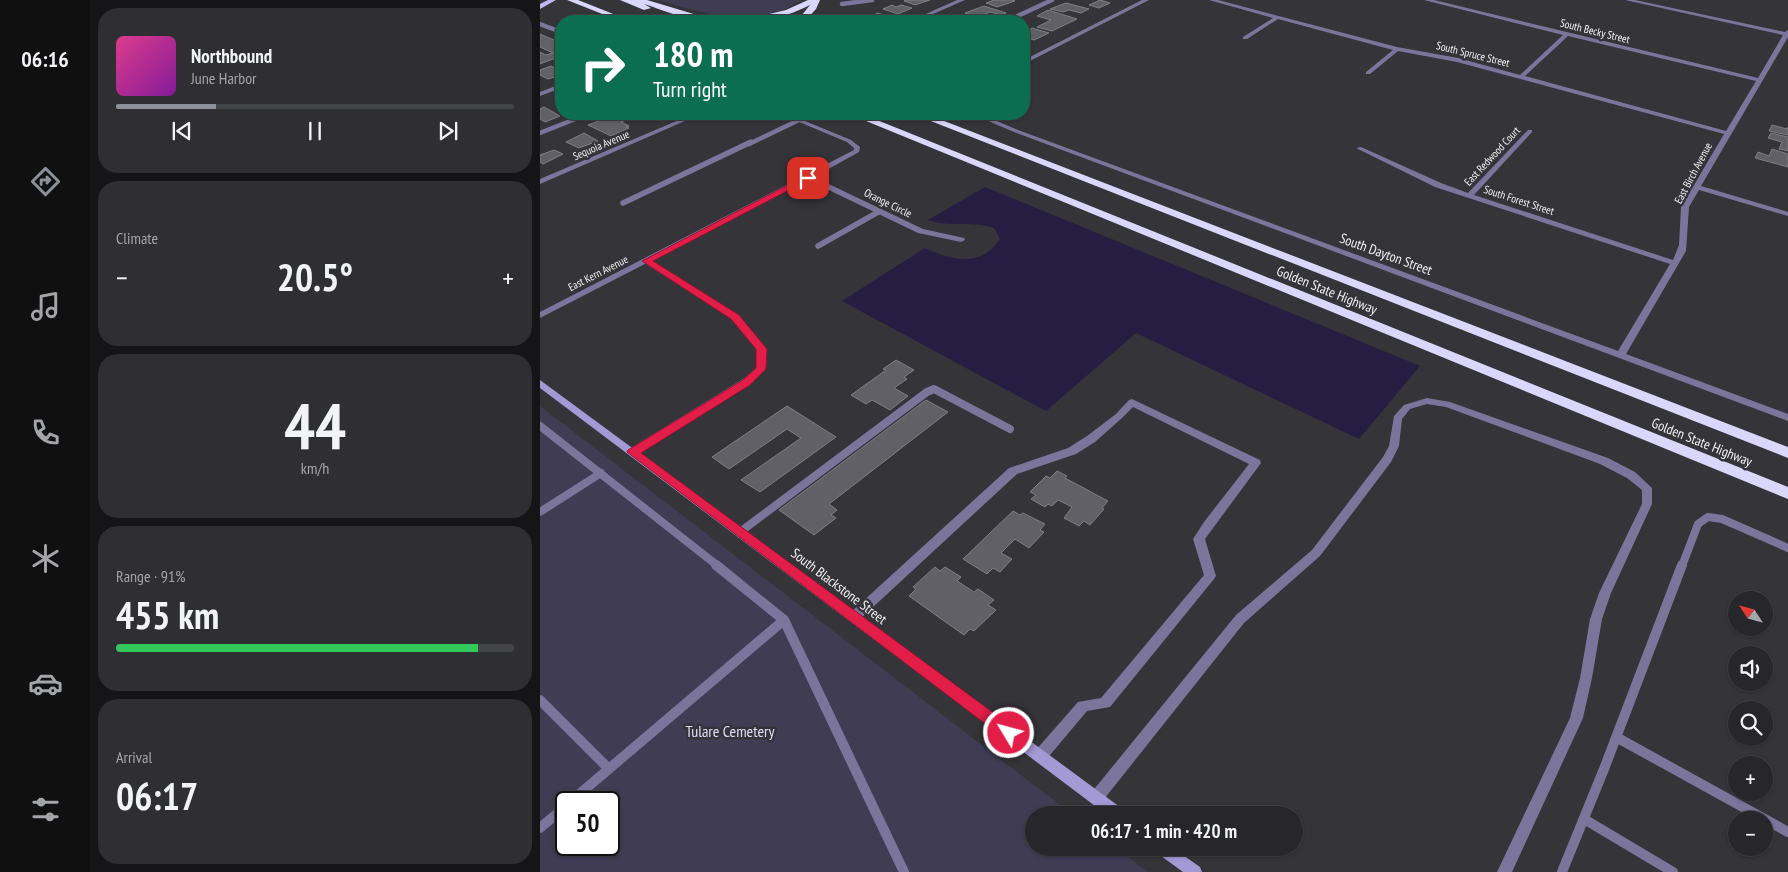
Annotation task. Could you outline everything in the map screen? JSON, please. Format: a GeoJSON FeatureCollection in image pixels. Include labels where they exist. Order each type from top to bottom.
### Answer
{"type":"FeatureCollection","features":[{"type":"Feature","properties":{"kind":"highway"},"geometry":{"type":"LineString","coordinates":[[571,0],[611,15]]}},
{"type":"Feature","properties":{"kind":"highway"},"geometry":{"type":"LineString","coordinates":[[624,0],[665,15]]}},
{"type":"Feature","properties":{"kind":"highway"},"geometry":{"type":"LineString","coordinates":[[638,0],[690,15]]}},
{"type":"Feature","properties":{"kind":"highway"},"geometry":{"type":"LineString","coordinates":[[776,15],[815,0]]}},
{"type":"Feature","properties":{"kind":"highway"},"geometry":{"type":"LineString","coordinates":[[806,15],[813,7],[815,0]]}},
{"type":"Feature","properties":{"kind":"highway","name":"Golden State Highway"},"geometry":{"type":"LineString","coordinates":[[869,120],[1788,493]]}},
{"type":"Feature","properties":{"kind":"highway","name":"Golden State Highway"},"geometry":{"type":"LineString","coordinates":[[933,120],[1788,453]]}},
{"type":"Feature","properties":{"kind":"main road"},"geometry":{"type":"LineString","coordinates":[[540,8],[552,0]]}},
{"type":"Feature","properties":{"kind":"main road","name":"South Blackstone Street"},"geometry":{"type":"LineString","coordinates":[[540,384],[1107,806]]}},
{"type":"Feature","properties":{"kind":"main road"},"geometry":{"type":"LineString","coordinates":[[1173,856],[1195,872]]}},
{"type":"Feature","properties":{"kind":"street"},"geometry":{"type":"LineString","coordinates":[[927,15],[962,0]]}},
{"type":"Feature","properties":{"kind":"street"},"geometry":{"type":"LineString","coordinates":[[1030,59],[1146,0]]}},
{"type":"Feature","properties":{"kind":"street","name":"South Spruce Street"},"geometry":{"type":"LineString","coordinates":[[1212,0],[1397,49],[1458,60],[1727,133]]}},
{"type":"Feature","properties":{"kind":"street","name":"South Becky Street"},"geometry":{"type":"LineString","coordinates":[[1427,0],[1759,80]]}},
{"type":"Feature","properties":{"kind":"street"},"geometry":{"type":"LineString","coordinates":[[1628,0],[1787,33]]}},
{"type":"Feature","properties":{"kind":"street"},"geometry":{"type":"LineString","coordinates":[[1245,38],[1278,17]]}},
{"type":"Feature","properties":{"kind":"street","name":"East Birch Avenue"},"geometry":{"type":"LineString","coordinates":[[1620,356],[1675,263],[1685,238],[1685,207],[1787,33]]}},
{"type":"Feature","properties":{"kind":"street"},"geometry":{"type":"LineString","coordinates":[[1521,77],[1567,34]]}},
{"type":"Feature","properties":{"kind":"street"},"geometry":{"type":"LineString","coordinates":[[1368,73],[1397,49]]}},
{"type":"Feature","properties":{"kind":"street"},"geometry":{"type":"LineString","coordinates":[[540,94],[555,88]]}},
{"type":"Feature","properties":{"kind":"street","name":"Sequoia Avenue"},"geometry":{"type":"LineString","coordinates":[[540,182],[684,120]]}},
{"type":"Feature","properties":{"kind":"street","name":"East Kern Avenue"},"geometry":{"type":"LineString","coordinates":[[540,315],[808,178],[856,151],[857,147],[849,142],[799,120]]}},
{"type":"Feature","properties":{"kind":"street","name":"South Dayton Street"},"geometry":{"type":"LineString","coordinates":[[989,120],[1788,418]]}},
{"type":"Feature","properties":{"kind":"street","name":"East Redwood Court"},"geometry":{"type":"LineString","coordinates":[[1470,196],[1530,131]]}},
{"type":"Feature","properties":{"kind":"street","name":"South Forest Street"},"geometry":{"type":"LineString","coordinates":[[1359,148],[1381,156],[1417,176],[1470,196],[1675,263]]}},
{"type":"Feature","properties":{"kind":"street","name":"Orange Circle"},"geometry":{"type":"LineString","coordinates":[[808,178],[921,231],[960,240]]}},
{"type":"Feature","properties":{"kind":"street"},"geometry":{"type":"LineString","coordinates":[[1696,187],[1788,214]]}},
{"type":"Feature","properties":{"kind":"street"},"geometry":{"type":"LineString","coordinates":[[1096,798],[1240,619],[1316,553],[1387,459],[1394,446],[1396,418],[1407,407],[1427,401],[1447,404],[1604,461],[1631,475],[1647,488],[1647,504],[1605,593],[1596,618],[1586,678],[1576,718],[1504,872]]}},
{"type":"Feature","properties":{"kind":"street"},"geometry":{"type":"LineString","coordinates":[[854,617],[1014,471],[1072,451],[1091,439],[1119,416],[1132,402],[1256,464],[1199,539],[1210,576],[1105,703],[1083,706],[1040,756]]}},
{"type":"Feature","properties":{"kind":"lane"},"geometry":{"type":"LineString","coordinates":[[842,4],[872,0]]}},
{"type":"Feature","properties":{"kind":"lane"},"geometry":{"type":"LineString","coordinates":[[1020,15],[1052,0]]}},
{"type":"Feature","properties":{"kind":"lane"},"geometry":{"type":"LineString","coordinates":[[540,24],[555,30]]}},
{"type":"Feature","properties":{"kind":"lane"},"geometry":{"type":"LineString","coordinates":[[540,133],[573,120]]}},
{"type":"Feature","properties":{"kind":"lane"},"geometry":{"type":"LineString","coordinates":[[623,203],[799,120]]}},
{"type":"Feature","properties":{"kind":"lane"},"geometry":{"type":"LineString","coordinates":[[818,246],[880,211]]}},
{"type":"Feature","properties":{"kind":"lane"},"geometry":{"type":"LineString","coordinates":[[632,452],[746,382],[761,369],[762,349],[735,317],[646,261]]}},
{"type":"Feature","properties":{"kind":"lane"},"geometry":{"type":"LineString","coordinates":[[740,532],[927,392],[934,390],[942,392],[1010,429]]}},
{"type":"Feature","properties":{"kind":"lane"},"geometry":{"type":"LineString","coordinates":[[540,426],[774,610],[784,620],[904,872]]}},
{"type":"Feature","properties":{"kind":"lane"},"geometry":{"type":"LineString","coordinates":[[540,512],[600,473]]}},
{"type":"Feature","properties":{"kind":"lane"},"geometry":{"type":"LineString","coordinates":[[1562,872],[1698,524],[1708,517],[1722,519],[1788,548]]}},
{"type":"Feature","properties":{"kind":"lane"},"geometry":{"type":"LineString","coordinates":[[583,791],[784,620]]}},
{"type":"Feature","properties":{"kind":"lane"},"geometry":{"type":"LineString","coordinates":[[540,700],[609,769]]}},
{"type":"Feature","properties":{"kind":"lane"},"geometry":{"type":"LineString","coordinates":[[1616,737],[1788,832]]}},
{"type":"Feature","properties":{"kind":"lane"},"geometry":{"type":"LineString","coordinates":[[540,828],[555,815]]}},
{"type":"Feature","properties":{"kind":"lane"},"geometry":{"type":"LineString","coordinates":[[1584,819],[1673,872]]}},
{"type":"Feature","properties":{"kind":"green space"},"geometry":{"type":"Polygon","coordinates":[[[659,0],[801,0],[784,9],[766,15],[719,15],[659,0]]]}},
{"type":"Feature","properties":{"kind":"green space","name":"Tulare Cemetery"},"geometry":{"type":"Polygon","coordinates":[[[540,406],[1061,806],[1025,806],[1025,856],[1127,856],[1148,872],[540,872],[540,406]]]}},
{"type":"Feature","properties":{"kind":"shaded area"},"geometry":{"type":"Polygon","coordinates":[[[985,187],[1420,366],[1359,439],[1136,333],[1046,411],[842,301],[925,248],[949,257],[966,259],[982,256],[989,251],[1000,239],[994,228],[977,224],[944,224],[928,220],[985,187]]]}},
{"type":"Feature","properties":{"kind":"building"},"geometry":{"type":"Polygon","coordinates":[[[930,0],[915,5],[904,1],[930,0]]]}},
{"type":"Feature","properties":{"kind":"building"},"geometry":{"type":"Polygon","coordinates":[[[994,0],[1015,1],[997,7],[986,3],[994,0]]]}},
{"type":"Feature","properties":{"kind":"building"},"geometry":{"type":"Polygon","coordinates":[[[1100,0],[1110,3],[1099,8],[1089,5],[1100,0]]]}},
{"type":"Feature","properties":{"kind":"building"},"geometry":{"type":"Polygon","coordinates":[[[1066,3],[1089,9],[1081,13],[1050,9],[1066,3]]]}},
{"type":"Feature","properties":{"kind":"building"},"geometry":{"type":"Polygon","coordinates":[[[892,5],[912,8],[898,14],[883,9],[892,5]]]}},
{"type":"Feature","properties":{"kind":"building"},"geometry":{"type":"Polygon","coordinates":[[[984,6],[1006,13],[1001,15],[990,12],[983,15],[972,15],[965,13],[984,6]]]}},
{"type":"Feature","properties":{"kind":"building"},"geometry":{"type":"Polygon","coordinates":[[[1048,10],[1077,19],[1052,31],[1037,27],[1051,20],[1037,16],[1048,10]]]}},
{"type":"Feature","properties":{"kind":"building"},"geometry":{"type":"Polygon","coordinates":[[[1032,28],[1049,33],[1034,40],[1030,39],[1030,30],[1032,28]]]}},
{"type":"Feature","properties":{"kind":"building"},"geometry":{"type":"Polygon","coordinates":[[[540,34],[555,40],[555,58],[540,64],[540,52],[546,55],[553,53],[540,47],[540,34]]]}},
{"type":"Feature","properties":{"kind":"building"},"geometry":{"type":"Polygon","coordinates":[[[551,66],[555,68],[555,77],[548,79],[540,75],[540,70],[551,66]]]}},
{"type":"Feature","properties":{"kind":"building"},"geometry":{"type":"Polygon","coordinates":[[[544,107],[555,113],[555,118],[545,122],[540,119],[540,109],[544,107]]]}},
{"type":"Feature","properties":{"kind":"building"},"geometry":{"type":"Polygon","coordinates":[[[601,120],[626,120],[621,122],[629,126],[626,127],[629,128],[611,136],[588,125],[601,120]]]}},
{"type":"Feature","properties":{"kind":"building"},"geometry":{"type":"Polygon","coordinates":[[[1772,125],[1787,129],[1788,127],[1788,135],[1769,131],[1772,125]]]}},
{"type":"Feature","properties":{"kind":"building"},"geometry":{"type":"Polygon","coordinates":[[[584,133],[598,141],[579,148],[566,142],[584,133]]]}},
{"type":"Feature","properties":{"kind":"building"},"geometry":{"type":"Polygon","coordinates":[[[1771,133],[1788,137],[1788,151],[1779,149],[1782,142],[1768,138],[1771,133]]]}},
{"type":"Feature","properties":{"kind":"building"},"geometry":{"type":"Polygon","coordinates":[[[1772,149],[1788,154],[1788,167],[1755,158],[1758,152],[1769,156],[1772,149]]]}},
{"type":"Feature","properties":{"kind":"building"},"geometry":{"type":"Polygon","coordinates":[[[554,150],[563,154],[543,164],[540,162],[540,155],[554,150]]]}},
{"type":"Feature","properties":{"kind":"building"},"geometry":{"type":"Polygon","coordinates":[[[896,360],[914,370],[904,377],[907,379],[894,388],[908,396],[890,410],[872,400],[866,404],[851,395],[886,370],[883,369],[896,360]]]}},
{"type":"Feature","properties":{"kind":"building"},"geometry":{"type":"Polygon","coordinates":[[[926,400],[948,412],[829,504],[837,510],[831,515],[836,518],[814,535],[779,510],[926,400]]]}},
{"type":"Feature","properties":{"kind":"building"},"geometry":{"type":"Polygon","coordinates":[[[787,406],[836,437],[760,492],[741,480],[801,438],[787,429],[729,469],[712,457],[787,406]]]}},
{"type":"Feature","properties":{"kind":"building"},"geometry":{"type":"Polygon","coordinates":[[[1057,471],[1067,476],[1065,478],[1108,501],[1102,508],[1104,509],[1090,525],[1084,521],[1079,526],[1064,518],[1072,507],[1058,500],[1052,506],[1048,504],[1045,507],[1031,499],[1036,495],[1030,492],[1046,476],[1050,478],[1057,471]]]}},
{"type":"Feature","properties":{"kind":"building"},"geometry":{"type":"Polygon","coordinates":[[[1013,511],[1020,515],[1023,513],[1045,524],[1040,530],[1044,532],[1029,548],[1015,539],[1001,553],[1012,559],[1000,572],[993,568],[987,574],[963,559],[1013,511]]]}},
{"type":"Feature","properties":{"kind":"building"},"geometry":{"type":"Polygon","coordinates":[[[935,567],[940,571],[945,567],[961,577],[957,581],[974,592],[978,589],[994,600],[988,605],[996,610],[974,631],[970,629],[964,635],[909,596],[916,589],[913,587],[935,567]]]}},
{"type":"Feature","properties":{"kind":"route"},"geometry":{"type":"LineString","coordinates":[[808,178],[646,261],[735,317],[762,349],[761,369],[746,382],[632,452],[1009,733]]}}]}
